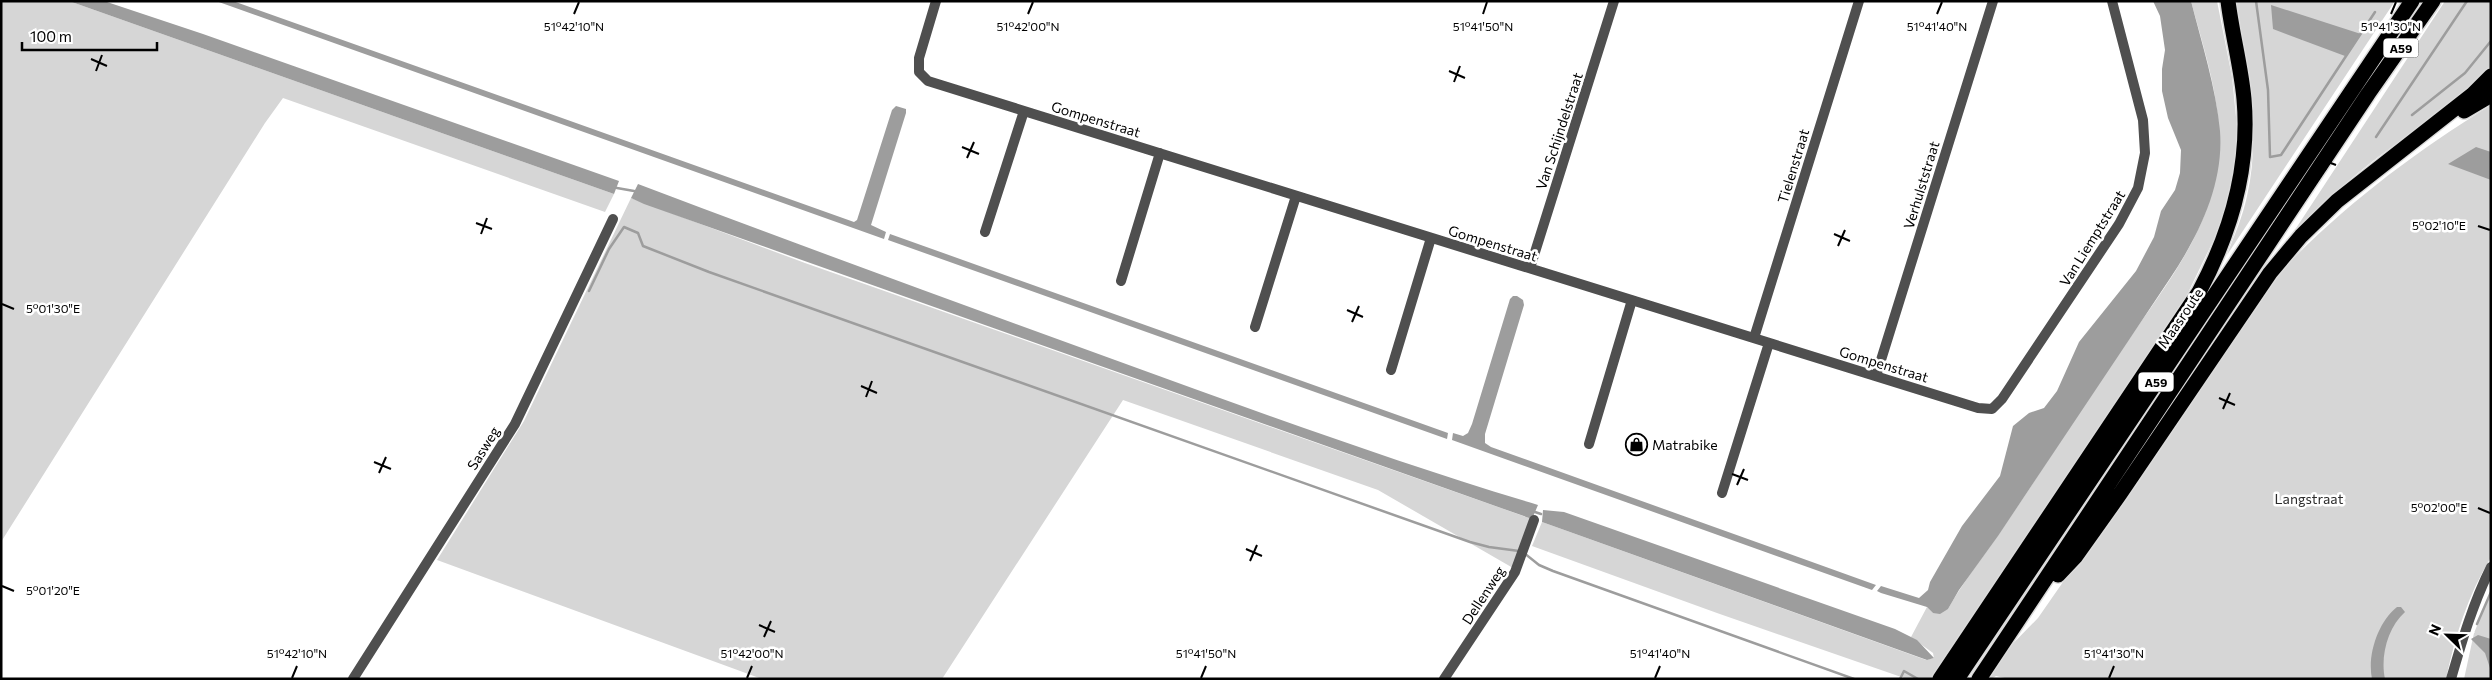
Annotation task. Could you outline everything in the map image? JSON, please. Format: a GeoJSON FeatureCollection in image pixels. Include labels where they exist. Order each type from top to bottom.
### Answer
{"type":"FeatureCollection","features":[{"type":"Feature","properties":{"kind":"highway","name":"A59"},"geometry":{"type":"LineString","coordinates":[[1940,679],[2189,308],[2218,255],[2236,199],[2245,145],[2243,89],[2226,1]]}},
{"type":"Feature","properties":{"kind":"highway","name":"Maasroute"},"geometry":{"type":"LineString","coordinates":[[1957,679],[2412,1]]}},
{"type":"Feature","properties":{"kind":"highway","name":"A59"},"geometry":{"type":"LineString","coordinates":[[1979,679],[2433,1]]}},
{"type":"Feature","properties":{"kind":"highway","name":"A59"},"geometry":{"type":"LineString","coordinates":[[2019,620],[2076,556],[2270,272],[2301,236],[2337,201],[2472,95],[2491,76]]}},
{"type":"Feature","properties":{"kind":"highway","name":"A59"},"geometry":{"type":"LineString","coordinates":[[2401,150],[2491,95]]}},
{"type":"Feature","properties":{"kind":"street","name":"Van Schijndelstraat"},"geometry":{"type":"LineString","coordinates":[[1530,268],[1614,1]]}},
{"type":"Feature","properties":{"kind":"street","name":"Tielenstraat"},"geometry":{"type":"LineString","coordinates":[[1754,338],[1859,1]]}},
{"type":"Feature","properties":{"kind":"street","name":"Verhulststraat"},"geometry":{"type":"LineString","coordinates":[[1876,376],[1993,1]]}},
{"type":"Feature","properties":{"kind":"street","name":"Van Liemptstraat"},"geometry":{"type":"LineString","coordinates":[[1992,409],[2002,399],[2119,224],[2138,188],[2145,154],[2143,120],[2112,1]]}},
{"type":"Feature","properties":{"kind":"street","name":"Gompenstraat"},"geometry":{"type":"LineString","coordinates":[[933,2],[919,58],[919,72],[928,81],[1978,408],[1992,409]]}},
{"type":"Feature","properties":{"kind":"street"},"geometry":{"type":"LineString","coordinates":[[985,232],[1024,111]]}},
{"type":"Feature","properties":{"kind":"street"},"geometry":{"type":"LineString","coordinates":[[1121,281],[1160,153]]}},
{"type":"Feature","properties":{"kind":"street"},"geometry":{"type":"LineString","coordinates":[[1255,327],[1296,196]]}},
{"type":"Feature","properties":{"kind":"street","name":"Sasweg"},"geometry":{"type":"LineString","coordinates":[[352,679],[515,424],[613,219]]}},
{"type":"Feature","properties":{"kind":"street","name":"Gompenstraat"},"geometry":{"type":"LineString","coordinates":[[1391,370],[1431,238]]}},
{"type":"Feature","properties":{"kind":"street"},"geometry":{"type":"LineString","coordinates":[[1588,444],[1632,300]]}},
{"type":"Feature","properties":{"kind":"street"},"geometry":{"type":"LineString","coordinates":[[1722,493],[1769,343]]}},
{"type":"Feature","properties":{"kind":"street","name":"Dellenweg"},"geometry":{"type":"LineString","coordinates":[[1444,679],[1515,572],[1534,520]]}},
{"type":"Feature","properties":{"kind":"street"},"geometry":{"type":"LineString","coordinates":[[2451,679],[2463,637],[2481,587],[2491,567]]}},
{"type":"Feature","properties":{"kind":"green space"},"geometry":{"type":"Polygon","coordinates":[[[1,1],[69,1],[614,194],[605,212],[283,98],[265,123],[1,542],[1,1]]]}},
{"type":"Feature","properties":{"kind":"green space"},"geometry":{"type":"Polygon","coordinates":[[[2191,1],[2217,1],[2232,77],[2236,117],[2236,160],[2229,198],[2216,235],[2184,301],[1976,611],[1934,679],[1907,679],[1532,546],[1542,522],[1926,660],[1934,658],[1933,653],[1911,637],[1927,607],[1933,613],[1948,609],[2169,281],[2194,239],[2204,216],[2212,193],[2217,169],[2219,127],[2213,84],[2191,1]]]}},
{"type":"Feature","properties":{"kind":"green space"},"geometry":{"type":"Polygon","coordinates":[[[2235,1],[2395,1],[2227,255],[2245,203],[2251,172],[2253,147],[2251,98],[2235,1]]]}},
{"type":"Feature","properties":{"kind":"green space"},"geometry":{"type":"Polygon","coordinates":[[[2445,1],[2491,1],[2491,69],[2478,83],[2449,107],[2361,170],[2287,242],[2445,1]]]}},
{"type":"Feature","properties":{"kind":"green space","name":"Langstraat"},"geometry":{"type":"Polygon","coordinates":[[[2491,105],[2491,557],[2463,616],[2446,679],[2009,679],[1996,676],[1991,679],[1985,677],[1996,661],[2038,618],[2275,277],[2325,228],[2377,184],[2404,163],[2491,105]]]}},
{"type":"Feature","properties":{"kind":"green space"},"geometry":{"type":"Polygon","coordinates":[[[631,198],[805,263],[1532,519],[1513,568],[1378,490],[1123,400],[942,679],[762,679],[437,560],[524,421],[631,198]]]}},
{"type":"Feature","properties":{"kind":"green space"},"geometry":{"type":"Polygon","coordinates":[[[2491,592],[2491,679],[2464,679],[2474,633],[2491,592]]]}},
{"type":"Feature","properties":{"kind":"shaded area"},"geometry":{"type":"Polygon","coordinates":[[[69,1],[104,1],[203,34],[619,181],[614,194],[69,1]]]}},
{"type":"Feature","properties":{"kind":"shaded area"},"geometry":{"type":"Polygon","coordinates":[[[216,1],[233,1],[854,222],[857,220],[892,110],[896,106],[906,109],[871,225],[886,232],[884,239],[216,1]]]}},
{"type":"Feature","properties":{"kind":"shaded area"},"geometry":{"type":"Polygon","coordinates":[[[2153,1],[2191,1],[2212,82],[2220,131],[2220,151],[2214,189],[2200,226],[2171,277],[1948,609],[1940,614],[1933,613],[1927,607],[1881,593],[1877,591],[1881,586],[1919,598],[1928,590],[1930,582],[1962,526],[2000,476],[2013,426],[2029,413],[2044,408],[2057,391],[2079,342],[2136,271],[2154,237],[2161,211],[2175,190],[2180,173],[2181,150],[2168,118],[2162,91],[2162,69],[2165,50],[2160,16],[2153,1]]]}},
{"type":"Feature","properties":{"kind":"shaded area"},"geometry":{"type":"Polygon","coordinates":[[[2271,5],[2361,34],[2345,56],[2273,29],[2271,5]]]}},
{"type":"Feature","properties":{"kind":"shaded area"},"geometry":{"type":"Polygon","coordinates":[[[2476,147],[2491,152],[2491,180],[2448,164],[2476,147]]]}},
{"type":"Feature","properties":{"kind":"shaded area"},"geometry":{"type":"Polygon","coordinates":[[[638,184],[876,273],[1273,417],[1378,454],[1538,505],[1532,519],[644,204],[631,198],[638,184]]]}},
{"type":"Feature","properties":{"kind":"shaded area"},"geometry":{"type":"Polygon","coordinates":[[[890,234],[1448,433],[1447,439],[888,240],[890,234]]]}},
{"type":"Feature","properties":{"kind":"shaded area"},"geometry":{"type":"Polygon","coordinates":[[[1513,296],[1523,300],[1524,305],[1485,434],[1485,443],[1491,447],[1876,585],[1872,590],[1452,440],[1453,433],[1463,436],[1468,433],[1472,424],[1510,299],[1513,296]]]}},
{"type":"Feature","properties":{"kind":"shaded area"},"geometry":{"type":"Polygon","coordinates":[[[1543,510],[1564,512],[1895,629],[1917,640],[1934,658],[1927,660],[1542,522],[1543,510]]]}},
{"type":"Feature","properties":{"kind":"shaded area"},"geometry":{"type":"Polygon","coordinates":[[[2397,607],[2401,607],[2405,612],[2394,626],[2387,642],[2384,661],[2385,679],[2372,679],[2371,660],[2379,630],[2390,613],[2397,607]]]}},
{"type":"Feature","properties":{"kind":"shaded area"},"geometry":{"type":"Polygon","coordinates":[[[2478,635],[2491,639],[2491,671],[2485,653],[2471,639],[2478,635]]]}},
{"type":"Feature","properties":{"kind":"waterway"},"geometry":{"type":"LineString","coordinates":[[2256,1],[2268,90],[2270,157],[2281,155],[2375,12]]}},
{"type":"Feature","properties":{"kind":"waterway"},"geometry":{"type":"LineString","coordinates":[[2376,137],[2467,1]]}},
{"type":"Feature","properties":{"kind":"waterway"},"geometry":{"type":"LineString","coordinates":[[2412,115],[2465,73],[2491,41]]}},
{"type":"Feature","properties":{"kind":"waterway"},"geometry":{"type":"LineString","coordinates":[[617,188],[634,191]]}},
{"type":"Feature","properties":{"kind":"waterway"},"geometry":{"type":"LineString","coordinates":[[589,291],[609,249],[624,227],[638,233],[643,246],[709,272],[1470,542],[1519,551]]}},
{"type":"Feature","properties":{"kind":"waterway"},"geometry":{"type":"LineString","coordinates":[[1535,512],[1541,514]]}},
{"type":"Feature","properties":{"kind":"waterway"},"geometry":{"type":"LineString","coordinates":[[1524,553],[1539,565],[1553,571],[1854,679]]}},
{"type":"Feature","properties":{"kind":"waterway"},"geometry":{"type":"LineString","coordinates":[[2477,624],[2491,592]]}},
{"type":"Feature","properties":{"kind":"waterway"},"geometry":{"type":"LineString","coordinates":[[1900,679],[1904,671],[1918,679]]}},
{"type":"Feature","properties":{"kind":"place","name":"Matrabike"},"geometry":{"type":"Point","coordinates":[1636,444]}}]}
